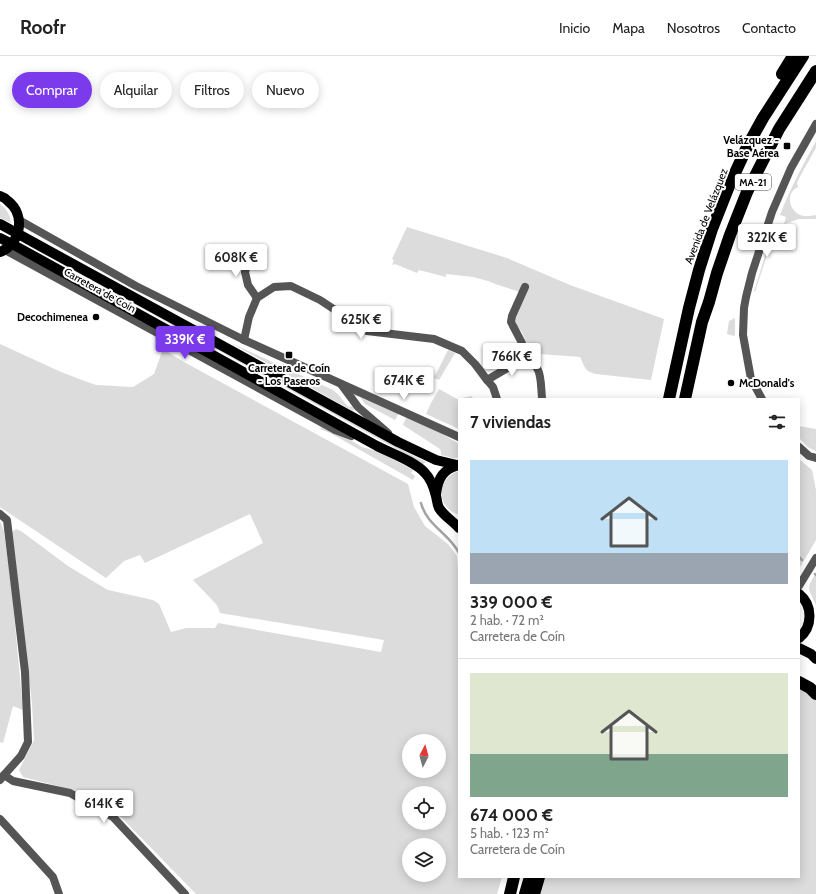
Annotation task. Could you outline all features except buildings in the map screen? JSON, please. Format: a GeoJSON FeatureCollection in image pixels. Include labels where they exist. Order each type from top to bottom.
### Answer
{"type":"FeatureCollection","features":[{"type":"Feature","properties":{"kind":"highway"},"geometry":{"type":"LineString","coordinates":[[763,118],[771,93],[792,56]]}},
{"type":"Feature","properties":{"kind":"highway","name":"Avenida de Velázquez"},"geometry":{"type":"LineString","coordinates":[[669,398],[689,308],[712,229],[729,186],[747,147],[763,118],[803,56]]}},
{"type":"Feature","properties":{"kind":"highway","name":"MA-21"},"geometry":{"type":"LineString","coordinates":[[685,398],[702,322],[730,235],[747,192],[779,129],[816,71]]}},
{"type":"Feature","properties":{"kind":"highway"},"geometry":{"type":"LineString","coordinates":[[693,398],[709,324],[709,302]]}},
{"type":"Feature","properties":{"kind":"highway"},"geometry":{"type":"LineString","coordinates":[[661,398],[666,375],[679,352]]}},
{"type":"Feature","properties":{"kind":"highway"},"geometry":{"type":"LineString","coordinates":[[800,683],[810,688],[816,694]]}},
{"type":"Feature","properties":{"kind":"highway"},"geometry":{"type":"LineString","coordinates":[[510,894],[514,878]]}},
{"type":"Feature","properties":{"kind":"highway"},"geometry":{"type":"LineString","coordinates":[[525,894],[530,878]]}},
{"type":"Feature","properties":{"kind":"highway"},"geometry":{"type":"LineString","coordinates":[[534,894],[539,878]]}},
{"type":"Feature","properties":{"kind":"main road"},"geometry":{"type":"LineString","coordinates":[[0,196],[8,200],[16,209],[19,220],[18,233],[6,249]]}},
{"type":"Feature","properties":{"kind":"main road"},"geometry":{"type":"LineString","coordinates":[[0,224],[398,442],[436,460],[458,465]]}},
{"type":"Feature","properties":{"kind":"main road"},"geometry":{"type":"LineString","coordinates":[[0,238],[6,249],[419,467],[426,474],[440,509],[445,515],[454,520]]}},
{"type":"Feature","properties":{"kind":"main road"},"geometry":{"type":"LineString","coordinates":[[435,494],[437,483],[443,474],[450,468],[458,465]]}},
{"type":"Feature","properties":{"kind":"main road"},"geometry":{"type":"LineString","coordinates":[[800,595],[806,602],[810,617],[816,629]]}},
{"type":"Feature","properties":{"kind":"main road"},"geometry":{"type":"LineString","coordinates":[[800,637],[806,630],[810,617]]}},
{"type":"Feature","properties":{"kind":"main road"},"geometry":{"type":"LineString","coordinates":[[800,648],[811,654],[816,659]]}},
{"type":"Feature","properties":{"kind":"street"},"geometry":{"type":"LineString","coordinates":[[761,398],[751,379],[743,335],[746,297],[772,212],[791,168],[816,124]]}},
{"type":"Feature","properties":{"kind":"street","name":"Carretera de Coín"},"geometry":{"type":"LineString","coordinates":[[19,220],[136,286],[244,340],[458,437]]}},
{"type":"Feature","properties":{"kind":"street"},"geometry":{"type":"LineString","coordinates":[[251,252],[245,272],[248,285],[257,298]]}},
{"type":"Feature","properties":{"kind":"street"},"geometry":{"type":"LineString","coordinates":[[244,340],[249,317],[257,298],[274,287],[291,286],[320,300],[367,331],[434,339],[462,351],[475,364],[493,388],[497,398]]}},
{"type":"Feature","properties":{"kind":"street"},"geometry":{"type":"LineString","coordinates":[[487,380],[511,366],[522,355],[522,343],[511,322],[512,316],[525,287]]}},
{"type":"Feature","properties":{"kind":"street"},"geometry":{"type":"LineString","coordinates":[[522,355],[531,360],[540,371],[542,398]]}},
{"type":"Feature","properties":{"kind":"street","name":"Carretera de Coín"},"geometry":{"type":"LineString","coordinates":[[341,384],[358,407],[398,442]]}},
{"type":"Feature","properties":{"kind":"street"},"geometry":{"type":"LineString","coordinates":[[800,448],[813,457],[816,465]]}},
{"type":"Feature","properties":{"kind":"street"},"geometry":{"type":"LineString","coordinates":[[0,514],[7,520],[26,672],[28,742],[21,756],[2,778],[70,793],[112,817],[185,894]]}},
{"type":"Feature","properties":{"kind":"street"},"geometry":{"type":"LineString","coordinates":[[800,584],[816,558]]}},
{"type":"Feature","properties":{"kind":"street"},"geometry":{"type":"LineString","coordinates":[[0,819],[53,877],[59,894]]}},
{"type":"Feature","properties":{"kind":"shaded area"},"geometry":{"type":"Polygon","coordinates":[[[816,141],[816,148],[798,180],[798,187],[791,193],[790,201],[791,206],[796,213],[804,216],[816,215],[816,219],[799,219],[784,224],[786,217],[780,215],[792,186],[816,141]]]}},
{"type":"Feature","properties":{"kind":"shaded area"},"geometry":{"type":"Polygon","coordinates":[[[0,204],[8,212],[11,223],[0,218],[0,204]]]}},
{"type":"Feature","properties":{"kind":"shaded area"},"geometry":{"type":"Polygon","coordinates":[[[407,227],[507,258],[570,285],[664,319],[651,380],[592,373],[585,368],[580,357],[527,353],[527,344],[522,332],[517,326],[515,319],[520,292],[473,277],[446,274],[446,277],[419,270],[417,273],[395,264],[392,265],[394,260],[392,259],[407,227]]]}},
{"type":"Feature","properties":{"kind":"shaded area"},"geometry":{"type":"Polygon","coordinates":[[[773,230],[779,231],[771,243],[755,292],[754,291],[773,230]]]}},
{"type":"Feature","properties":{"kind":"shaded area"},"geometry":{"type":"Polygon","coordinates":[[[30,244],[426,462],[423,464],[29,246],[30,244]]]}},
{"type":"Feature","properties":{"kind":"shaded area"},"geometry":{"type":"Polygon","coordinates":[[[735,318],[734,336],[727,334],[729,321],[735,318]]]}},
{"type":"Feature","properties":{"kind":"shaded area"},"geometry":{"type":"Polygon","coordinates":[[[229,342],[333,390],[349,407],[352,406],[354,409],[353,411],[229,342]]]}},
{"type":"Feature","properties":{"kind":"shaded area"},"geometry":{"type":"Polygon","coordinates":[[[0,344],[61,372],[96,385],[133,387],[154,374],[163,349],[184,362],[408,484],[414,507],[425,526],[448,544],[457,556],[458,878],[502,878],[497,894],[196,894],[121,817],[106,805],[81,792],[23,777],[19,770],[34,740],[32,704],[12,532],[16,529],[21,531],[68,566],[108,590],[153,600],[159,604],[171,632],[186,628],[215,628],[218,623],[381,652],[384,640],[220,613],[217,605],[193,580],[263,543],[250,514],[145,563],[140,555],[124,561],[106,578],[0,507],[0,344]]]}},
{"type":"Feature","properties":{"kind":"shaded area"},"geometry":{"type":"Polygon","coordinates":[[[448,350],[455,353],[439,380],[434,378],[448,350]]]}},
{"type":"Feature","properties":{"kind":"shaded area"},"geometry":{"type":"Polygon","coordinates":[[[439,389],[458,399],[458,429],[426,414],[439,389]]]}},
{"type":"Feature","properties":{"kind":"shaded area"},"geometry":{"type":"Polygon","coordinates":[[[350,390],[399,413],[395,420],[365,404],[360,397],[354,396],[350,390]]]}},
{"type":"Feature","properties":{"kind":"shaded area"},"geometry":{"type":"Polygon","coordinates":[[[472,396],[473,398],[462,398],[472,396]]]}},
{"type":"Feature","properties":{"kind":"shaded area"},"geometry":{"type":"Polygon","coordinates":[[[407,416],[434,429],[458,443],[458,458],[441,455],[440,449],[403,425],[407,416]]]}},
{"type":"Feature","properties":{"kind":"shaded area"},"geometry":{"type":"Polygon","coordinates":[[[800,426],[816,429],[816,451],[809,448],[800,439],[800,426]]]}},
{"type":"Feature","properties":{"kind":"shaded area"},"geometry":{"type":"Polygon","coordinates":[[[321,427],[362,447],[380,452],[413,470],[411,473],[415,476],[413,480],[330,433],[320,429],[321,427]]]}},
{"type":"Feature","properties":{"kind":"shaded area"},"geometry":{"type":"Polygon","coordinates":[[[800,460],[812,470],[816,490],[816,540],[800,567],[800,460]]]}},
{"type":"Feature","properties":{"kind":"shaded area"},"geometry":{"type":"Polygon","coordinates":[[[458,472],[458,514],[446,506],[441,493],[442,486],[451,475],[458,472]]]}},
{"type":"Feature","properties":{"kind":"shaded area"},"geometry":{"type":"Polygon","coordinates":[[[0,521],[4,531],[12,593],[23,710],[13,706],[3,743],[0,742],[0,521]]]}},
{"type":"Feature","properties":{"kind":"shaded area"},"geometry":{"type":"Polygon","coordinates":[[[816,573],[816,605],[809,586],[816,573]]]}},
{"type":"Feature","properties":{"kind":"shaded area"},"geometry":{"type":"Polygon","coordinates":[[[800,687],[816,699],[816,894],[537,894],[542,878],[800,878],[800,687]]]}},
{"type":"Feature","properties":{"kind":"waterway"},"geometry":{"type":"LineString","coordinates":[[421,503],[428,518],[450,540],[458,551]]}},
{"type":"Feature","properties":{"kind":"place","name":"Velázquez - Base Aérea"},"geometry":{"type":"Point","coordinates":[787,146]}},
{"type":"Feature","properties":{"kind":"place","name":"Decochimenea"},"geometry":{"type":"Point","coordinates":[96,317]}},
{"type":"Feature","properties":{"kind":"place","name":"Carretera de Coín - Los Paseros"},"geometry":{"type":"Point","coordinates":[289,355]}},
{"type":"Feature","properties":{"kind":"place","name":"McDonald's"},"geometry":{"type":"Point","coordinates":[731,383]}}]}
